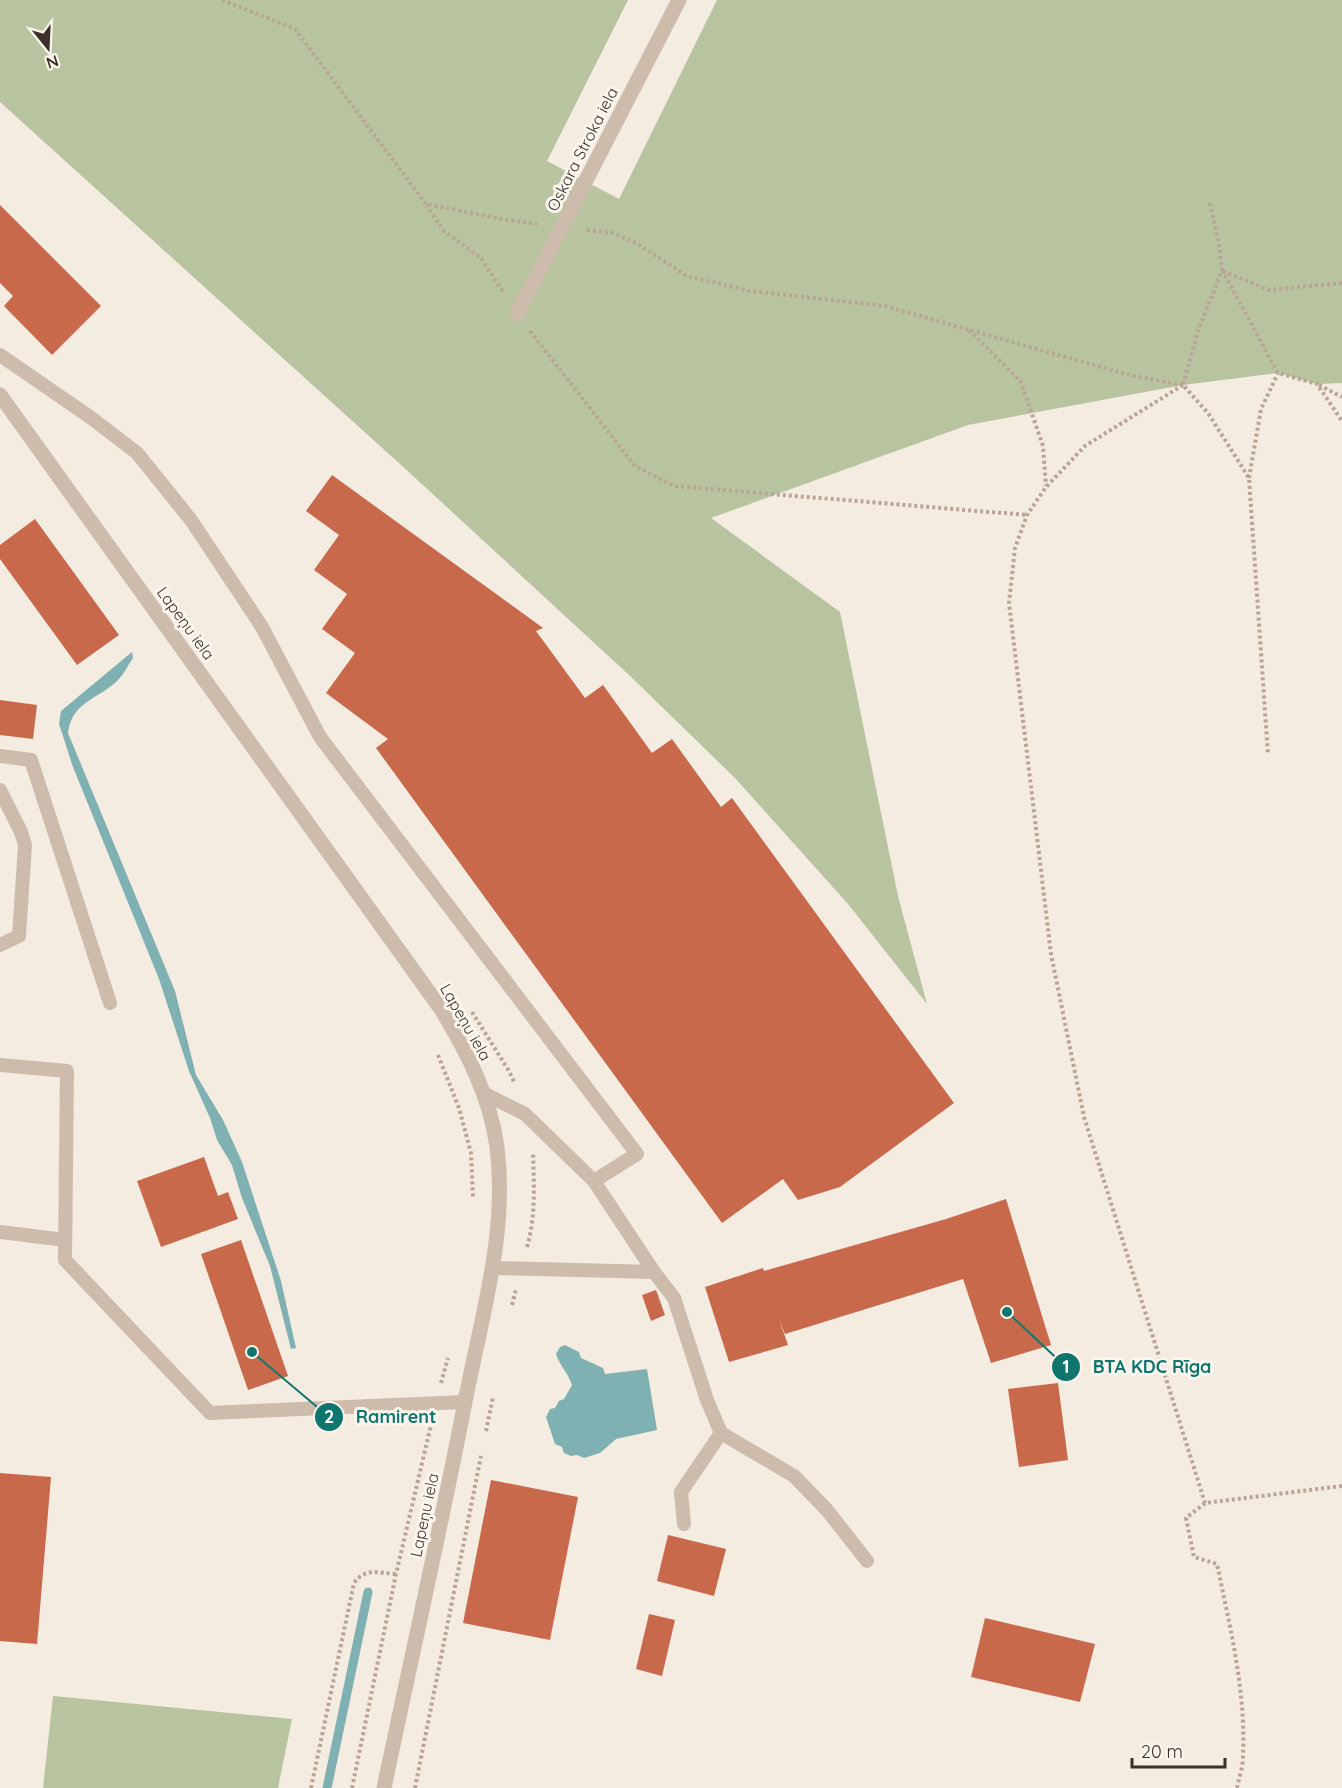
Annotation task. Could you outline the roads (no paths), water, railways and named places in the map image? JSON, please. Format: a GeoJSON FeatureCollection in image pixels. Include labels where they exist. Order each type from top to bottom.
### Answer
{"type":"FeatureCollection","features":[{"type":"Feature","properties":{"kind":"street","name":"Oskara Stroka iela"},"geometry":{"type":"LineString","coordinates":[[517,314],[679,0]]}},
{"type":"Feature","properties":{"kind":"street","name":"Lapeņu iela"},"geometry":{"type":"LineString","coordinates":[[0,395],[441,1009],[462,1044],[485,1094],[496,1146],[500,1207],[493,1268],[384,1788]]}},
{"type":"Feature","properties":{"kind":"lane"},"geometry":{"type":"LineString","coordinates":[[0,355],[90,417],[137,453],[191,520],[262,627],[320,737],[637,1154],[594,1181]]}},
{"type":"Feature","properties":{"kind":"lane"},"geometry":{"type":"LineString","coordinates":[[0,756],[31,760],[110,1003]]}},
{"type":"Feature","properties":{"kind":"lane"},"geometry":{"type":"LineString","coordinates":[[0,790],[25,845],[19,936],[0,945]]}},
{"type":"Feature","properties":{"kind":"lane"},"geometry":{"type":"LineString","coordinates":[[0,1065],[67,1071],[64,1260],[210,1413],[465,1402]]}},
{"type":"Feature","properties":{"kind":"lane"},"geometry":{"type":"LineString","coordinates":[[485,1094],[525,1114],[594,1181],[654,1272],[674,1298],[706,1400],[721,1433],[794,1476],[827,1510],[867,1561]]}},
{"type":"Feature","properties":{"kind":"lane"},"geometry":{"type":"LineString","coordinates":[[0,1232],[65,1240]]}},
{"type":"Feature","properties":{"kind":"lane"},"geometry":{"type":"LineString","coordinates":[[493,1268],[654,1272]]}},
{"type":"Feature","properties":{"kind":"lane"},"geometry":{"type":"LineString","coordinates":[[684,1524],[681,1492],[721,1433]]}},
{"type":"Feature","properties":{"kind":"water"},"geometry":{"type":"Polygon","coordinates":[[[132,652],[133,658],[121,677],[74,714],[68,733],[175,991],[196,1075],[223,1120],[242,1162],[281,1281],[296,1348],[291,1349],[270,1266],[242,1198],[232,1165],[217,1140],[189,1071],[159,979],[73,767],[59,724],[61,711],[132,652]]]}},
{"type":"Feature","properties":{"kind":"water"},"geometry":{"type":"Polygon","coordinates":[[[565,1345],[579,1352],[581,1358],[603,1368],[605,1374],[647,1369],[657,1430],[616,1439],[600,1453],[584,1458],[564,1453],[562,1447],[555,1444],[546,1417],[550,1409],[555,1408],[559,1401],[564,1399],[572,1385],[556,1354],[560,1347],[565,1345]]]}},
{"type":"Feature","properties":{"kind":"waterway"},"geometry":{"type":"LineString","coordinates":[[327,1788],[368,1592]]}},
{"type":"Feature","properties":{"kind":"place","name":"BTA KDC Rīga"},"geometry":{"type":"Point","coordinates":[1007,1312]}},
{"type":"Feature","properties":{"kind":"place","name":"Ramirent"},"geometry":{"type":"Point","coordinates":[252,1352]}}]}
